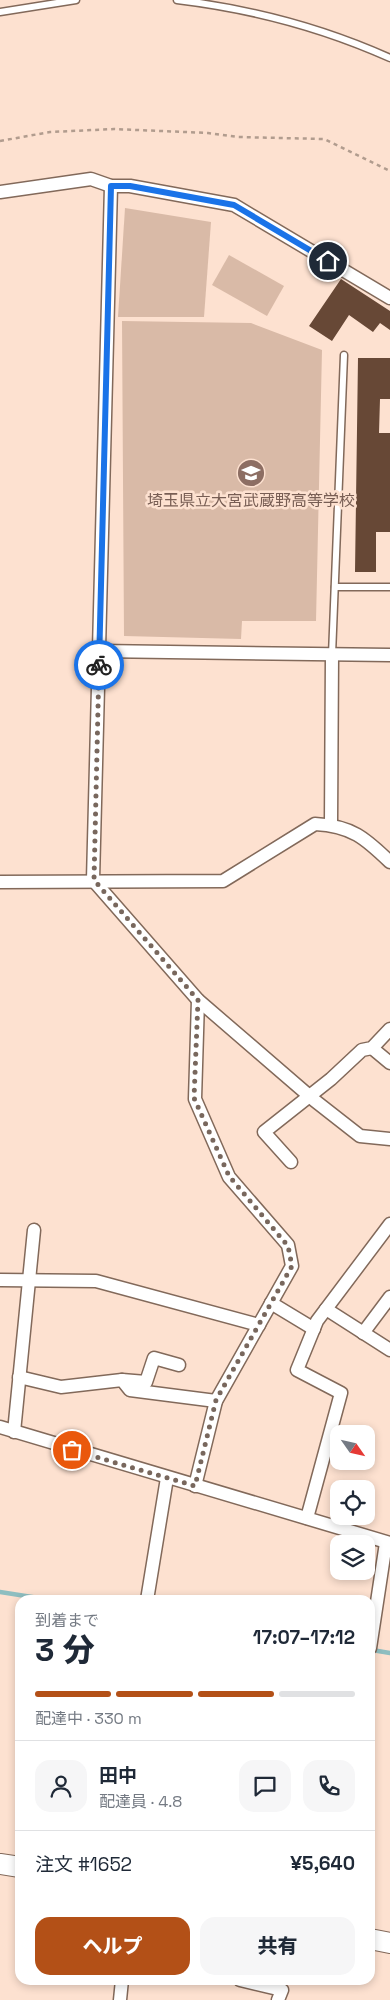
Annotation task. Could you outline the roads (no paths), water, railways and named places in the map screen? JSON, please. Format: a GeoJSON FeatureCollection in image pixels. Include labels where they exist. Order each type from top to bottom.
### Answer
{"type":"FeatureCollection","features":[{"type":"Feature","properties":{"kind":"main road"},"geometry":{"type":"LineString","coordinates":[[0,1864],[15,1866]]}},
{"type":"Feature","properties":{"kind":"main road"},"geometry":{"type":"LineString","coordinates":[[375,1940],[390,1943]]}},
{"type":"Feature","properties":{"kind":"street"},"geometry":{"type":"LineString","coordinates":[[0,192],[91,179],[111,186],[130,186],[234,205],[390,298]]}},
{"type":"Feature","properties":{"kind":"street"},"geometry":{"type":"LineString","coordinates":[[111,186],[94,880],[198,1000],[308,1095],[360,1136],[390,1139]]}},
{"type":"Feature","properties":{"kind":"street"},"geometry":{"type":"LineString","coordinates":[[99,651],[390,655]]}},
{"type":"Feature","properties":{"kind":"street"},"geometry":{"type":"LineString","coordinates":[[331,824],[332,655]]}},
{"type":"Feature","properties":{"kind":"street"},"geometry":{"type":"LineString","coordinates":[[0,882],[94,880],[223,882],[315,824],[331,824],[359,833],[390,862]]}},
{"type":"Feature","properties":{"kind":"street"},"geometry":{"type":"LineString","coordinates":[[195,1486],[216,1400],[292,1266],[288,1246],[229,1176],[194,1098],[198,1000]]}},
{"type":"Feature","properties":{"kind":"street"},"geometry":{"type":"LineString","coordinates":[[291,1162],[264,1132],[308,1095],[331,1079],[362,1050],[372,1048],[390,1029]]}},
{"type":"Feature","properties":{"kind":"street"},"geometry":{"type":"LineString","coordinates":[[372,1048],[390,1063]]}},
{"type":"Feature","properties":{"kind":"street"},"geometry":{"type":"LineString","coordinates":[[307,1518],[341,1393],[297,1370],[314,1329],[326,1309],[385,1240],[390,1224]]}},
{"type":"Feature","properties":{"kind":"street"},"geometry":{"type":"LineString","coordinates":[[14,1432],[34,1230]]}},
{"type":"Feature","properties":{"kind":"street"},"geometry":{"type":"LineString","coordinates":[[0,1280],[96,1281],[259,1325]]}},
{"type":"Feature","properties":{"kind":"street"},"geometry":{"type":"LineString","coordinates":[[363,1332],[390,1297]]}},
{"type":"Feature","properties":{"kind":"street"},"geometry":{"type":"LineString","coordinates":[[271,1303],[314,1329]]}},
{"type":"Feature","properties":{"kind":"street"},"geometry":{"type":"LineString","coordinates":[[326,1309],[390,1350]]}},
{"type":"Feature","properties":{"kind":"street"},"geometry":{"type":"LineString","coordinates":[[19,1377],[61,1387],[122,1380],[146,1382],[154,1358],[179,1366]]}},
{"type":"Feature","properties":{"kind":"street"},"geometry":{"type":"LineString","coordinates":[[122,1380],[130,1390],[216,1400]]}},
{"type":"Feature","properties":{"kind":"street"},"geometry":{"type":"LineString","coordinates":[[0,1428],[388,1543],[375,1619]]}},
{"type":"Feature","properties":{"kind":"street"},"geometry":{"type":"LineString","coordinates":[[148,1595],[167,1478]]}},
{"type":"Feature","properties":{"kind":"street"},"geometry":{"type":"LineString","coordinates":[[120,2000],[122,1985]]}},
{"type":"Feature","properties":{"kind":"street"},"geometry":{"type":"LineString","coordinates":[[261,1985],[282,1990],[278,2000]]}},
{"type":"Feature","properties":{"kind":"lane"},"geometry":{"type":"LineString","coordinates":[[0,12],[76,0]]}},
{"type":"Feature","properties":{"kind":"lane"},"geometry":{"type":"LineString","coordinates":[[177,0],[247,10],[304,24],[390,58]]}},
{"type":"Feature","properties":{"kind":"lane"},"geometry":{"type":"LineString","coordinates":[[332,655],[344,355]]}},
{"type":"Feature","properties":{"kind":"lane"},"geometry":{"type":"LineString","coordinates":[[335,587],[390,587]]}},
{"type":"Feature","properties":{"kind":"waterway"},"geometry":{"type":"LineString","coordinates":[[0,1592],[19,1595]]}},
{"type":"Feature","properties":{"kind":"waterway"},"geometry":{"type":"LineString","coordinates":[[375,1650],[390,1653]]}},
{"type":"Feature","properties":{"kind":"place","name":"埼玉県立大宮武蔵野高等学校"},"geometry":{"type":"Point","coordinates":[251,473]}}]}
